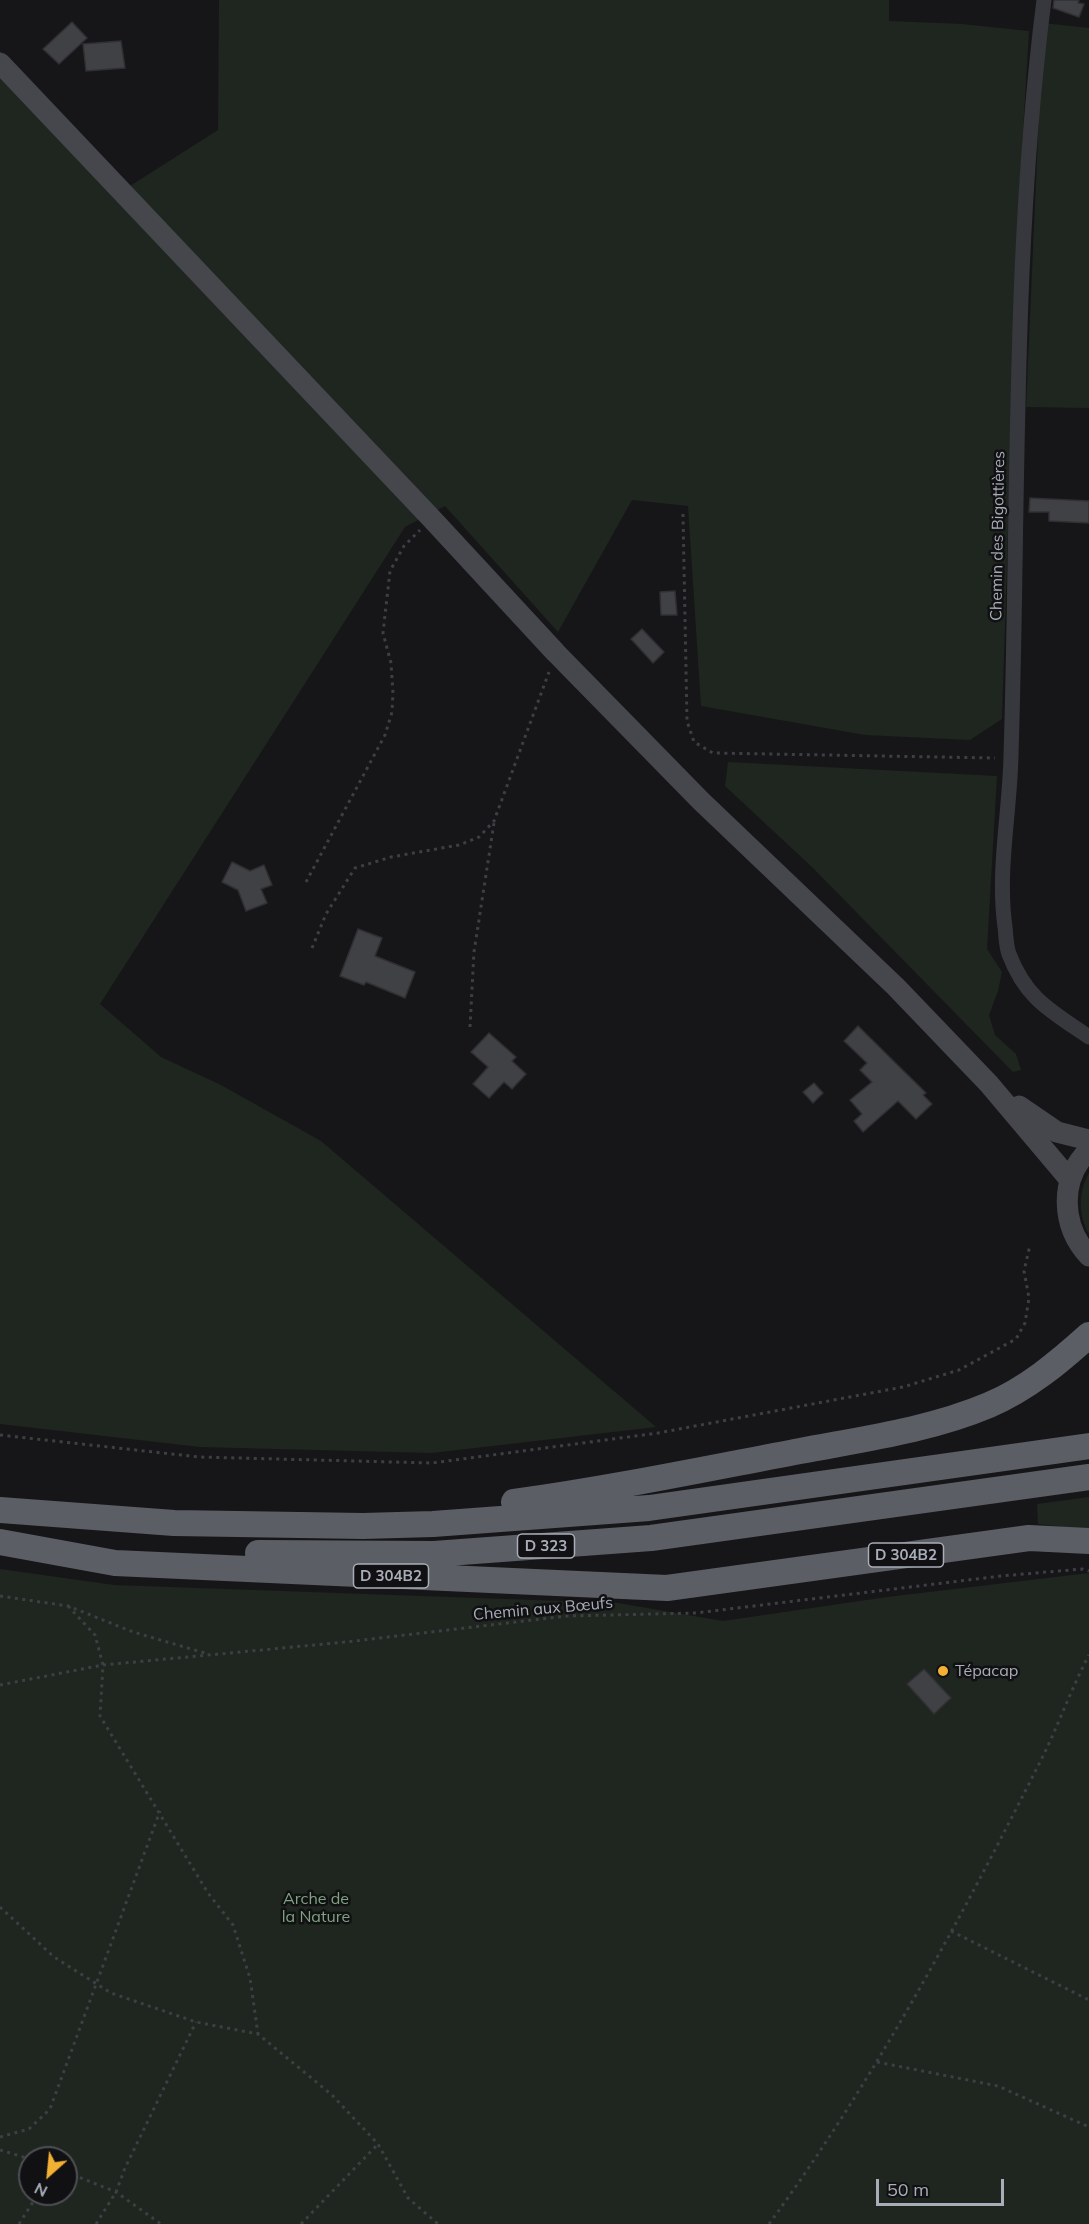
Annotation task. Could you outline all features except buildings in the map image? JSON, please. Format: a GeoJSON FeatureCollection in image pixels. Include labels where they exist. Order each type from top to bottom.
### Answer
{"type":"FeatureCollection","features":[{"type":"Feature","properties":{"kind":"highway"},"geometry":{"type":"LineString","coordinates":[[363,1526],[395,1515],[433,1508],[514,1502],[576,1493],[870,1437],[946,1420],[1014,1394],[1089,1335]]}},
{"type":"Feature","properties":{"kind":"highway","name":"D 323"},"geometry":{"type":"LineString","coordinates":[[0,1510],[174,1523],[363,1526],[433,1524],[649,1508],[1089,1446]]}},
{"type":"Feature","properties":{"kind":"highway","name":"D 323"},"geometry":{"type":"LineString","coordinates":[[0,1537],[193,1553],[434,1554],[651,1538],[1089,1477]]}},
{"type":"Feature","properties":{"kind":"highway","name":"D 304B2"},"geometry":{"type":"LineString","coordinates":[[0,1542],[115,1563],[667,1588],[1029,1538],[1089,1541]]}},
{"type":"Feature","properties":{"kind":"main road"},"geometry":{"type":"LineString","coordinates":[[0,63],[556,653],[700,801],[896,987],[989,1084],[1070,1180]]}},
{"type":"Feature","properties":{"kind":"main road"},"geometry":{"type":"LineString","coordinates":[[989,1084],[1057,1132],[1089,1140]]}},
{"type":"Feature","properties":{"kind":"main road"},"geometry":{"type":"LineString","coordinates":[[1089,1150],[1077,1165],[1070,1180],[1067,1211],[1070,1226],[1089,1256]]}},
{"type":"Feature","properties":{"kind":"street","name":"Chemin des Bigottières"},"geometry":{"type":"LineString","coordinates":[[1044,0],[1036,58],[1024,206],[1011,759],[1001,900],[1008,951],[1024,987],[1039,1003],[1086,1029]]}},
{"type":"Feature","properties":{"kind":"path"},"geometry":{"type":"LineString","coordinates":[[683,514],[687,721],[694,742],[713,753],[1011,759]]}},
{"type":"Feature","properties":{"kind":"path"},"geometry":{"type":"LineString","coordinates":[[306,882],[385,735],[392,712],[393,693],[391,663],[383,633],[390,571],[404,546],[432,519]]}},
{"type":"Feature","properties":{"kind":"path"},"geometry":{"type":"LineString","coordinates":[[470,1027],[474,952],[494,821],[556,653]]}},
{"type":"Feature","properties":{"kind":"path"},"geometry":{"type":"LineString","coordinates":[[312,948],[326,914],[355,868],[391,857],[459,845],[479,837],[494,821]]}},
{"type":"Feature","properties":{"kind":"path"},"geometry":{"type":"LineString","coordinates":[[0,1435],[199,1457],[432,1463],[658,1433],[903,1387],[959,1371],[1016,1339],[1025,1323],[1029,1298],[1024,1271],[1030,1245]]}},
{"type":"Feature","properties":{"kind":"path","name":"Chemin aux Bœufs"},"geometry":{"type":"LineString","coordinates":[[0,1685],[103,1665],[346,1642],[567,1616],[696,1613],[1001,1576],[1082,1569],[1089,1571]]}},
{"type":"Feature","properties":{"kind":"path"},"geometry":{"type":"LineString","coordinates":[[0,1596],[68,1606],[134,1632],[209,1655]]}},
{"type":"Feature","properties":{"kind":"path"},"geometry":{"type":"LineString","coordinates":[[68,1606],[95,1635],[103,1665],[100,1716],[208,1893],[232,1925],[250,1978],[258,2034]]}},
{"type":"Feature","properties":{"kind":"path"},"geometry":{"type":"LineString","coordinates":[[769,2224],[792,2193],[876,2061],[951,1931],[1045,1752],[1089,1655]]}},
{"type":"Feature","properties":{"kind":"path"},"geometry":{"type":"LineString","coordinates":[[0,2138],[29,2129],[50,2109],[160,1812]]}},
{"type":"Feature","properties":{"kind":"path"},"geometry":{"type":"LineString","coordinates":[[0,1907],[54,1957],[111,1993],[196,2022],[258,2034],[332,2095],[378,2144],[408,2198],[438,2224]]}},
{"type":"Feature","properties":{"kind":"path"},"geometry":{"type":"LineString","coordinates":[[951,1931],[1089,2000]]}},
{"type":"Feature","properties":{"kind":"path"},"geometry":{"type":"LineString","coordinates":[[96,2224],[116,2192],[196,2022]]}},
{"type":"Feature","properties":{"kind":"path"},"geometry":{"type":"LineString","coordinates":[[876,2061],[998,2086],[1089,2127]]}},
{"type":"Feature","properties":{"kind":"path"},"geometry":{"type":"LineString","coordinates":[[301,2224],[378,2144]]}},
{"type":"Feature","properties":{"kind":"path"},"geometry":{"type":"LineString","coordinates":[[0,2150],[18,2155]]}},
{"type":"Feature","properties":{"kind":"path"},"geometry":{"type":"LineString","coordinates":[[78,2177],[116,2192],[161,2224]]}},
{"type":"Feature","properties":{"kind":"path"},"geometry":{"type":"LineString","coordinates":[[18,2224],[30,2206]]}},
{"type":"Feature","properties":{"kind":"green space"},"geometry":{"type":"Polygon","coordinates":[[[219,0],[889,0],[889,21],[962,24],[1029,31],[1018,215],[1002,719],[970,740],[865,735],[701,706],[688,506],[632,500],[558,632],[445,506],[405,527],[100,1004],[161,1057],[221,1085],[321,1141],[656,1427],[432,1453],[200,1447],[0,1424],[0,51],[130,186],[218,130],[219,0]]]}},
{"type":"Feature","properties":{"kind":"green space"},"geometry":{"type":"Polygon","coordinates":[[[1043,23],[1089,28],[1089,408],[1026,407],[1043,23]]]}},
{"type":"Feature","properties":{"kind":"green space"},"geometry":{"type":"Polygon","coordinates":[[[728,762],[997,776],[987,949],[1002,972],[989,1015],[995,1035],[1016,1054],[1021,1070],[1013,1072],[813,868],[725,786],[728,762]]]}},
{"type":"Feature","properties":{"kind":"green space"},"geometry":{"type":"Polygon","coordinates":[[[1089,1173],[1089,1234],[1081,1211],[1081,1196],[1089,1173]]]}},
{"type":"Feature","properties":{"kind":"green space"},"geometry":{"type":"Polygon","coordinates":[[[1089,1497],[1089,1530],[1038,1524],[1037,1504],[1089,1497]]]}},
{"type":"Feature","properties":{"kind":"green space","name":"Arche de la Nature"},"geometry":{"type":"Polygon","coordinates":[[[0,1569],[114,1585],[618,1603],[723,1621],[887,1597],[1089,1573],[1089,2224],[0,2224],[0,1569]]]}},
{"type":"Feature","properties":{"kind":"place","name":"Tépacap"},"geometry":{"type":"Point","coordinates":[943,1671]}}]}
